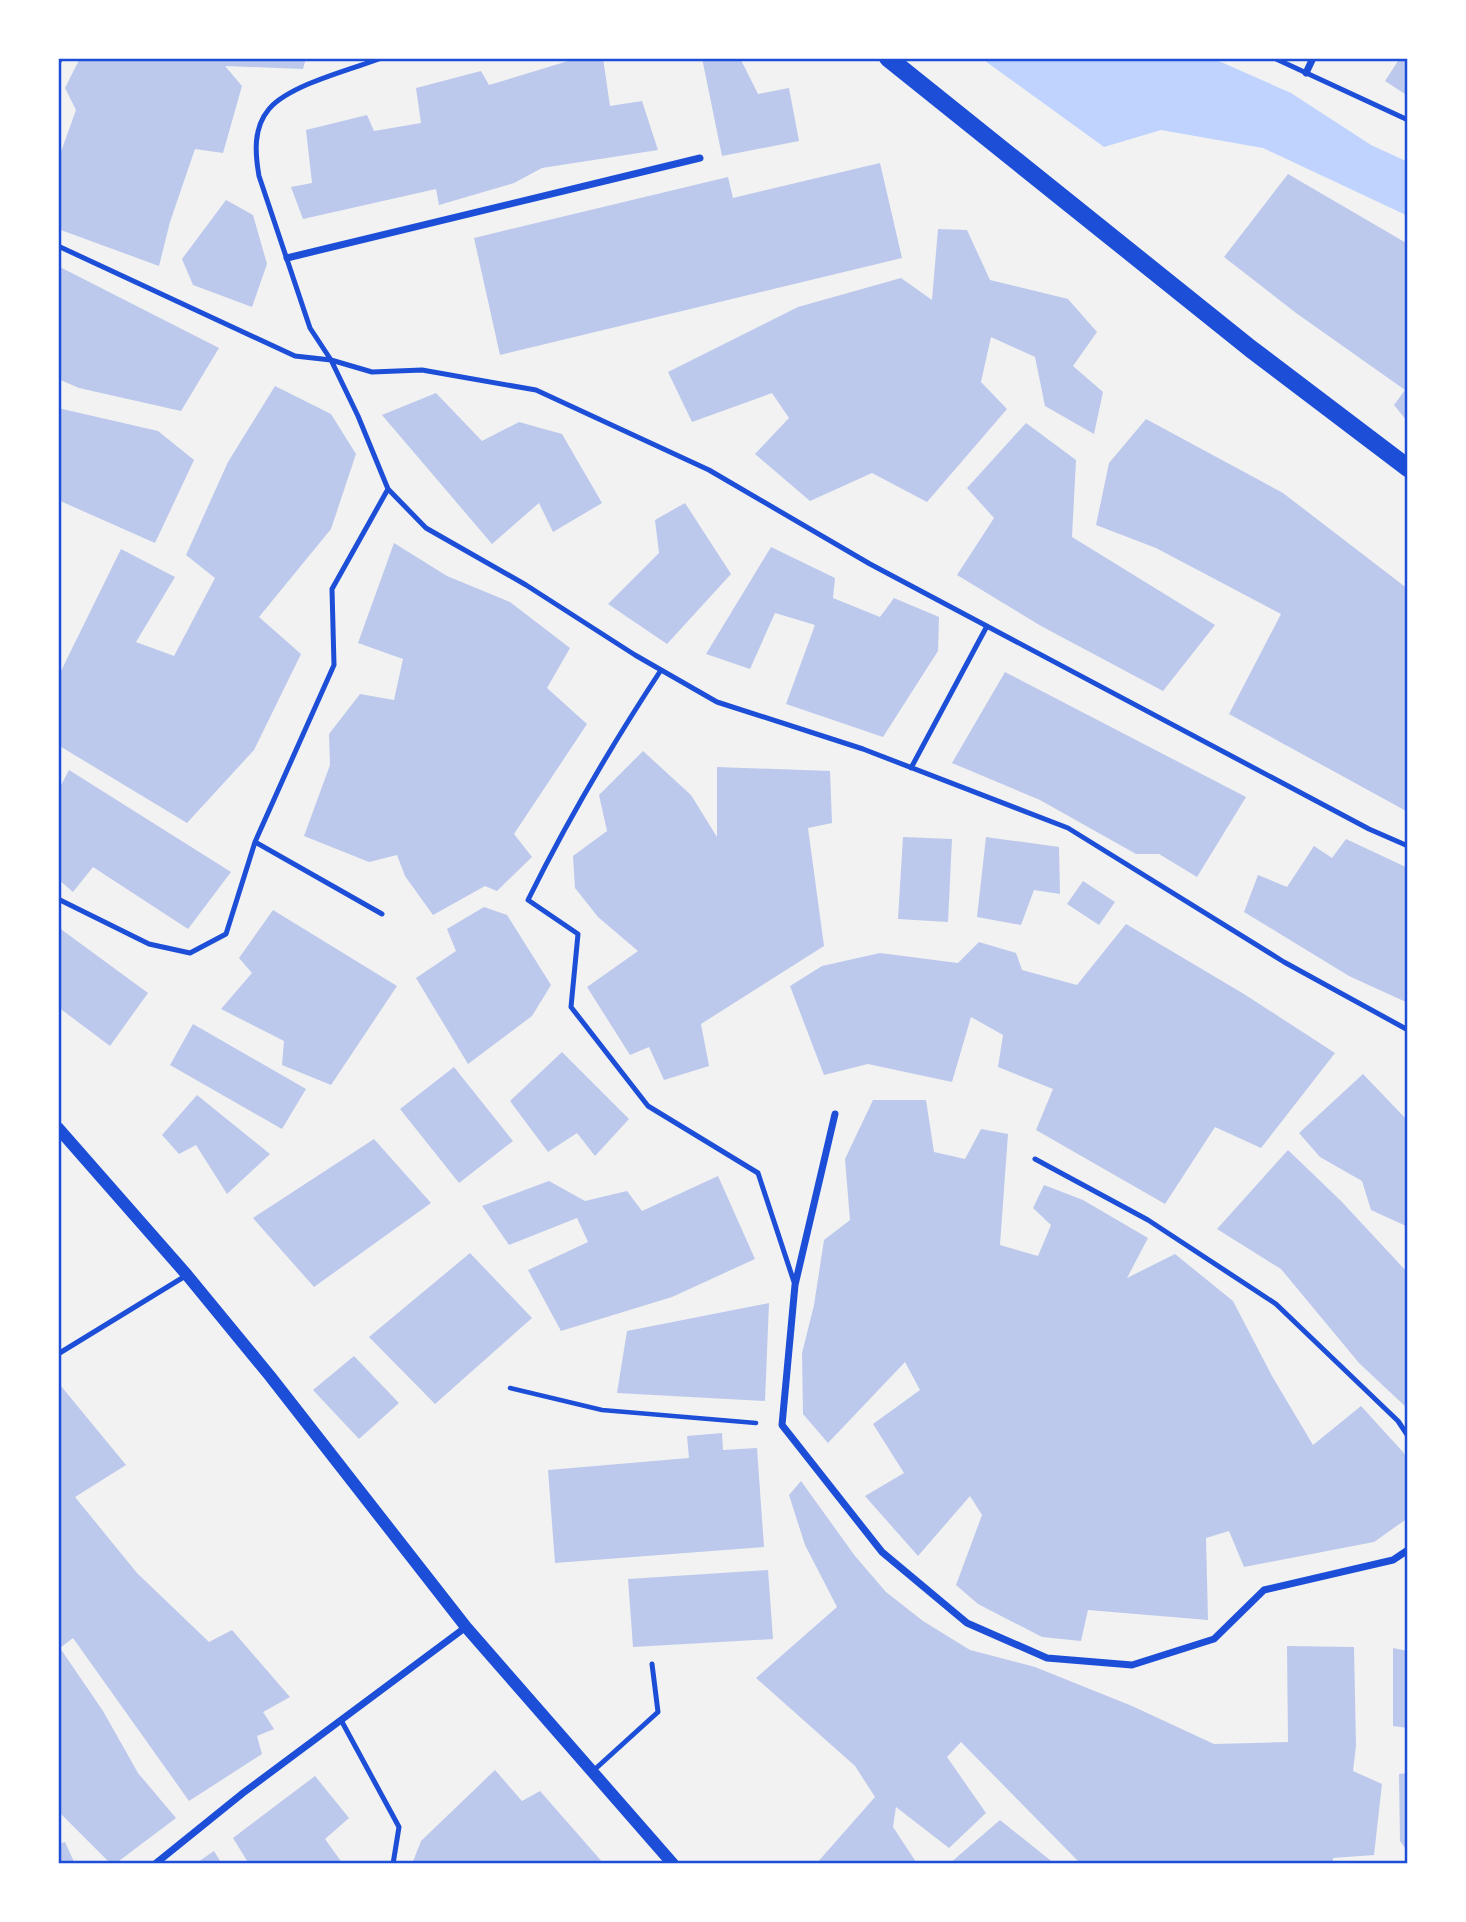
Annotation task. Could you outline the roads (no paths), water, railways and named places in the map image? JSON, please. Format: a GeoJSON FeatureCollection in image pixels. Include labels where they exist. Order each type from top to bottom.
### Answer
{"type":"FeatureCollection","features":[{"type":"Feature","properties":{"kind":"main road"},"geometry":{"type":"LineString","coordinates":[[888,58],[1251,349],[1408,468]]}},
{"type":"Feature","properties":{"kind":"street"},"geometry":{"type":"LineString","coordinates":[[1306,74],[1313,58]]}},
{"type":"Feature","properties":{"kind":"street"},"geometry":{"type":"LineString","coordinates":[[287,258],[700,158]]}},
{"type":"Feature","properties":{"kind":"street"},"geometry":{"type":"LineString","coordinates":[[835,1114],[795,1285],[782,1425],[882,1552],[967,1623],[1046,1658],[1132,1665],[1214,1639],[1264,1591],[1393,1560],[1408,1550]]}},
{"type":"Feature","properties":{"kind":"street"},"geometry":{"type":"LineString","coordinates":[[58,1128],[187,1275],[270,1376],[466,1627],[673,1864]]}},
{"type":"Feature","properties":{"kind":"street"},"geometry":{"type":"LineString","coordinates":[[155,1864],[243,1793],[466,1627]]}},
{"type":"Feature","properties":{"kind":"lane"},"geometry":{"type":"LineString","coordinates":[[382,58],[312,83],[286,96],[270,109],[261,124],[256,143],[259,176],[310,328],[331,360],[388,489],[426,528],[526,585],[717,702],[911,768],[1068,828],[1284,962],[1408,1030]]}},
{"type":"Feature","properties":{"kind":"lane"},"geometry":{"type":"LineString","coordinates":[[1274,58],[1408,120]]}},
{"type":"Feature","properties":{"kind":"lane"},"geometry":{"type":"LineString","coordinates":[[58,246],[295,356],[331,360],[372,372],[422,370],[536,390],[709,470],[870,564],[1369,829],[1408,846]]}},
{"type":"Feature","properties":{"kind":"lane"},"geometry":{"type":"LineString","coordinates":[[58,899],[149,944],[190,953],[226,934],[255,842],[334,665],[332,589],[388,489]]}},
{"type":"Feature","properties":{"kind":"lane"},"geometry":{"type":"LineString","coordinates":[[911,768],[987,626]]}},
{"type":"Feature","properties":{"kind":"lane"},"geometry":{"type":"LineString","coordinates":[[661,670],[610,747],[566,823],[528,900],[578,934],[571,1007],[648,1106],[758,1172],[795,1285]]}},
{"type":"Feature","properties":{"kind":"lane"},"geometry":{"type":"LineString","coordinates":[[255,842],[382,914]]}},
{"type":"Feature","properties":{"kind":"lane"},"geometry":{"type":"LineString","coordinates":[[1035,1159],[1148,1220],[1276,1304],[1398,1422],[1408,1436]]}},
{"type":"Feature","properties":{"kind":"lane"},"geometry":{"type":"LineString","coordinates":[[58,1353],[187,1275]]}},
{"type":"Feature","properties":{"kind":"lane"},"geometry":{"type":"LineString","coordinates":[[593,1771],[658,1712],[652,1664]]}},
{"type":"Feature","properties":{"kind":"lane"},"geometry":{"type":"LineString","coordinates":[[341,1720],[399,1827],[393,1864]]}},
{"type":"Feature","properties":{"kind":"water"},"geometry":{"type":"Polygon","coordinates":[[[981,58],[1212,58],[1291,93],[1371,145],[1408,162],[1408,216],[1263,148],[1161,130],[1104,147],[981,58]]]}}]}
